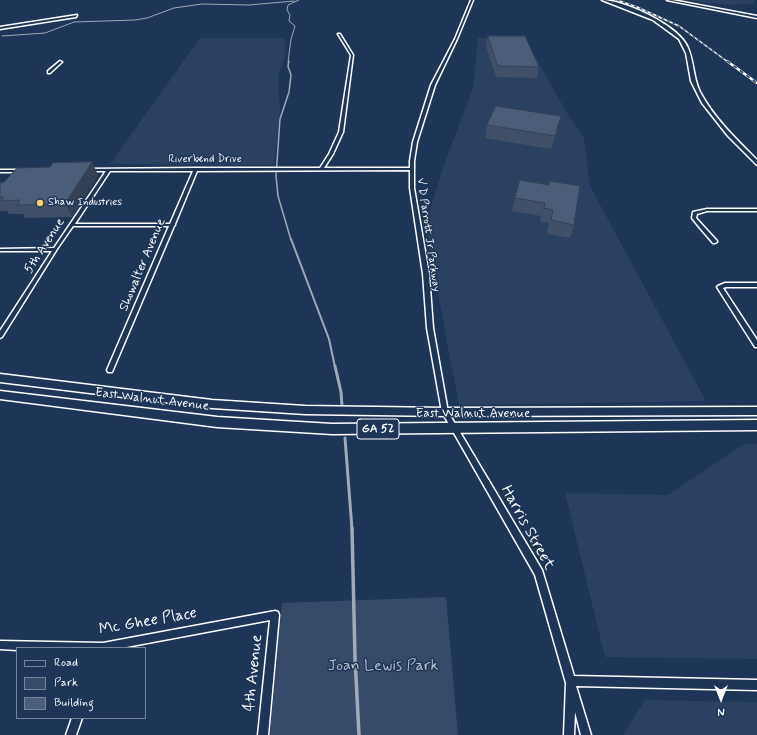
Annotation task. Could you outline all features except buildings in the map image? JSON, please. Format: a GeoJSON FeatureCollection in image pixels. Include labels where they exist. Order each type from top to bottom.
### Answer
{"type":"FeatureCollection","features":[{"type":"Feature","properties":{"kind":"main road"},"geometry":{"type":"LineString","coordinates":[[604,0],[661,23],[681,39],[687,50],[688,62],[693,81],[704,102],[740,147],[757,163]]}},
{"type":"Feature","properties":{"kind":"main road","name":"East Walnut Avenue"},"geometry":{"type":"LineString","coordinates":[[0,378],[212,404],[305,410],[445,412],[757,411]]}},
{"type":"Feature","properties":{"kind":"main road","name":"East Walnut Avenue"},"geometry":{"type":"LineString","coordinates":[[0,395],[178,417],[268,426],[332,429],[757,425]]}},
{"type":"Feature","properties":{"kind":"street","name":"V D Parrott Jr Parkway"},"geometry":{"type":"LineString","coordinates":[[445,412],[430,328],[426,274],[412,188],[411,169],[415,142],[433,85],[456,39],[472,0]]}},
{"type":"Feature","properties":{"kind":"street"},"geometry":{"type":"LineString","coordinates":[[668,0],[757,17]]}},
{"type":"Feature","properties":{"kind":"street"},"geometry":{"type":"LineString","coordinates":[[0,28],[76,16]]}},
{"type":"Feature","properties":{"kind":"street"},"geometry":{"type":"LineString","coordinates":[[321,169],[341,132],[352,55],[339,34]]}},
{"type":"Feature","properties":{"kind":"street"},"geometry":{"type":"LineString","coordinates":[[49,72],[61,62]]}},
{"type":"Feature","properties":{"kind":"street","name":"Showalter Avenue"},"geometry":{"type":"LineString","coordinates":[[110,370],[196,169]]}},
{"type":"Feature","properties":{"kind":"street","name":"Riverbend Drive"},"geometry":{"type":"LineString","coordinates":[[86,170],[411,169]]}},
{"type":"Feature","properties":{"kind":"street","name":"5th Avenue"},"geometry":{"type":"LineString","coordinates":[[0,336],[55,249],[109,170]]}},
{"type":"Feature","properties":{"kind":"street"},"geometry":{"type":"LineString","coordinates":[[0,171],[24,171]]}},
{"type":"Feature","properties":{"kind":"street"},"geometry":{"type":"LineString","coordinates":[[715,242],[705,233],[696,221],[694,218],[695,213],[706,210],[757,210]]}},
{"type":"Feature","properties":{"kind":"street"},"geometry":{"type":"LineString","coordinates":[[72,225],[173,225]]}},
{"type":"Feature","properties":{"kind":"street"},"geometry":{"type":"LineString","coordinates":[[0,250],[55,249]]}},
{"type":"Feature","properties":{"kind":"street"},"geometry":{"type":"LineString","coordinates":[[757,285],[725,285],[720,287],[757,345]]}},
{"type":"Feature","properties":{"kind":"street","name":"Harris Street"},"geometry":{"type":"LineString","coordinates":[[445,412],[538,572],[586,735]]}},
{"type":"Feature","properties":{"kind":"street","name":"Mc Ghee Place"},"geometry":{"type":"LineString","coordinates":[[108,647],[275,615]]}},
{"type":"Feature","properties":{"kind":"street","name":"4th Avenue"},"geometry":{"type":"LineString","coordinates":[[263,735],[275,615]]}},
{"type":"Feature","properties":{"kind":"street","name":"Mc Ghee Place"},"geometry":{"type":"LineString","coordinates":[[0,645],[69,647]]}},
{"type":"Feature","properties":{"kind":"street"},"geometry":{"type":"LineString","coordinates":[[569,735],[571,681],[757,685]]}},
{"type":"Feature","properties":{"kind":"street"},"geometry":{"type":"LineString","coordinates":[[71,735],[77,719]]}},
{"type":"Feature","properties":{"kind":"shaded area"},"geometry":{"type":"Polygon","coordinates":[[[682,0],[754,0],[755,4],[726,5],[682,0]]]}},
{"type":"Feature","properties":{"kind":"shaded area"},"geometry":{"type":"Polygon","coordinates":[[[200,38],[285,38],[285,58],[278,74],[280,113],[274,165],[110,164],[200,38]]]}},
{"type":"Feature","properties":{"kind":"shaded area"},"geometry":{"type":"Polygon","coordinates":[[[478,38],[525,38],[567,113],[584,138],[590,186],[706,401],[459,405],[425,226],[445,162],[473,88],[478,38]]]}},
{"type":"Feature","properties":{"kind":"shaded area"},"geometry":{"type":"Polygon","coordinates":[[[744,444],[757,444],[757,659],[605,657],[565,493],[668,495],[744,444]]]}},
{"type":"Feature","properties":{"kind":"shaded area"},"geometry":{"type":"Polygon","coordinates":[[[645,700],[757,702],[757,735],[623,735],[645,700]]]}},
{"type":"Feature","properties":{"kind":"green space","name":"Joan Lewis Park"},"geometry":{"type":"Polygon","coordinates":[[[446,597],[458,735],[270,735],[282,603],[446,597]]]}},
{"type":"Feature","properties":{"kind":"waterway"},"geometry":{"type":"LineString","coordinates":[[288,62],[291,39],[295,26],[289,21],[290,15],[287,10],[288,5],[299,0]]}},
{"type":"Feature","properties":{"kind":"waterway"},"geometry":{"type":"LineString","coordinates":[[2,36],[45,33],[74,22],[135,20],[147,18],[174,8],[202,4],[249,5],[294,1]]}},
{"type":"Feature","properties":{"kind":"waterway"},"geometry":{"type":"LineString","coordinates":[[289,61],[288,66],[291,75],[289,92],[280,119],[276,176],[278,196],[291,240]]}},
{"type":"Feature","properties":{"kind":"waterway"},"geometry":{"type":"LineString","coordinates":[[291,239],[329,339],[335,367]]}},
{"type":"Feature","properties":{"kind":"waterway"},"geometry":{"type":"LineString","coordinates":[[335,366],[341,392],[342,406]]}},
{"type":"Feature","properties":{"kind":"waterway"},"geometry":{"type":"LineString","coordinates":[[345,438],[352,529]]}},
{"type":"Feature","properties":{"kind":"waterway"},"geometry":{"type":"LineString","coordinates":[[352,528],[355,658],[359,735]]}},
{"type":"Feature","properties":{"kind":"railway"},"geometry":{"type":"LineString","coordinates":[[617,0],[637,7],[679,26],[728,62]]}},
{"type":"Feature","properties":{"kind":"railway"},"geometry":{"type":"LineString","coordinates":[[727,61],[757,83]]}},
{"type":"Feature","properties":{"kind":"place","name":"Shaw Industries"},"geometry":{"type":"Point","coordinates":[40,203]}}]}
